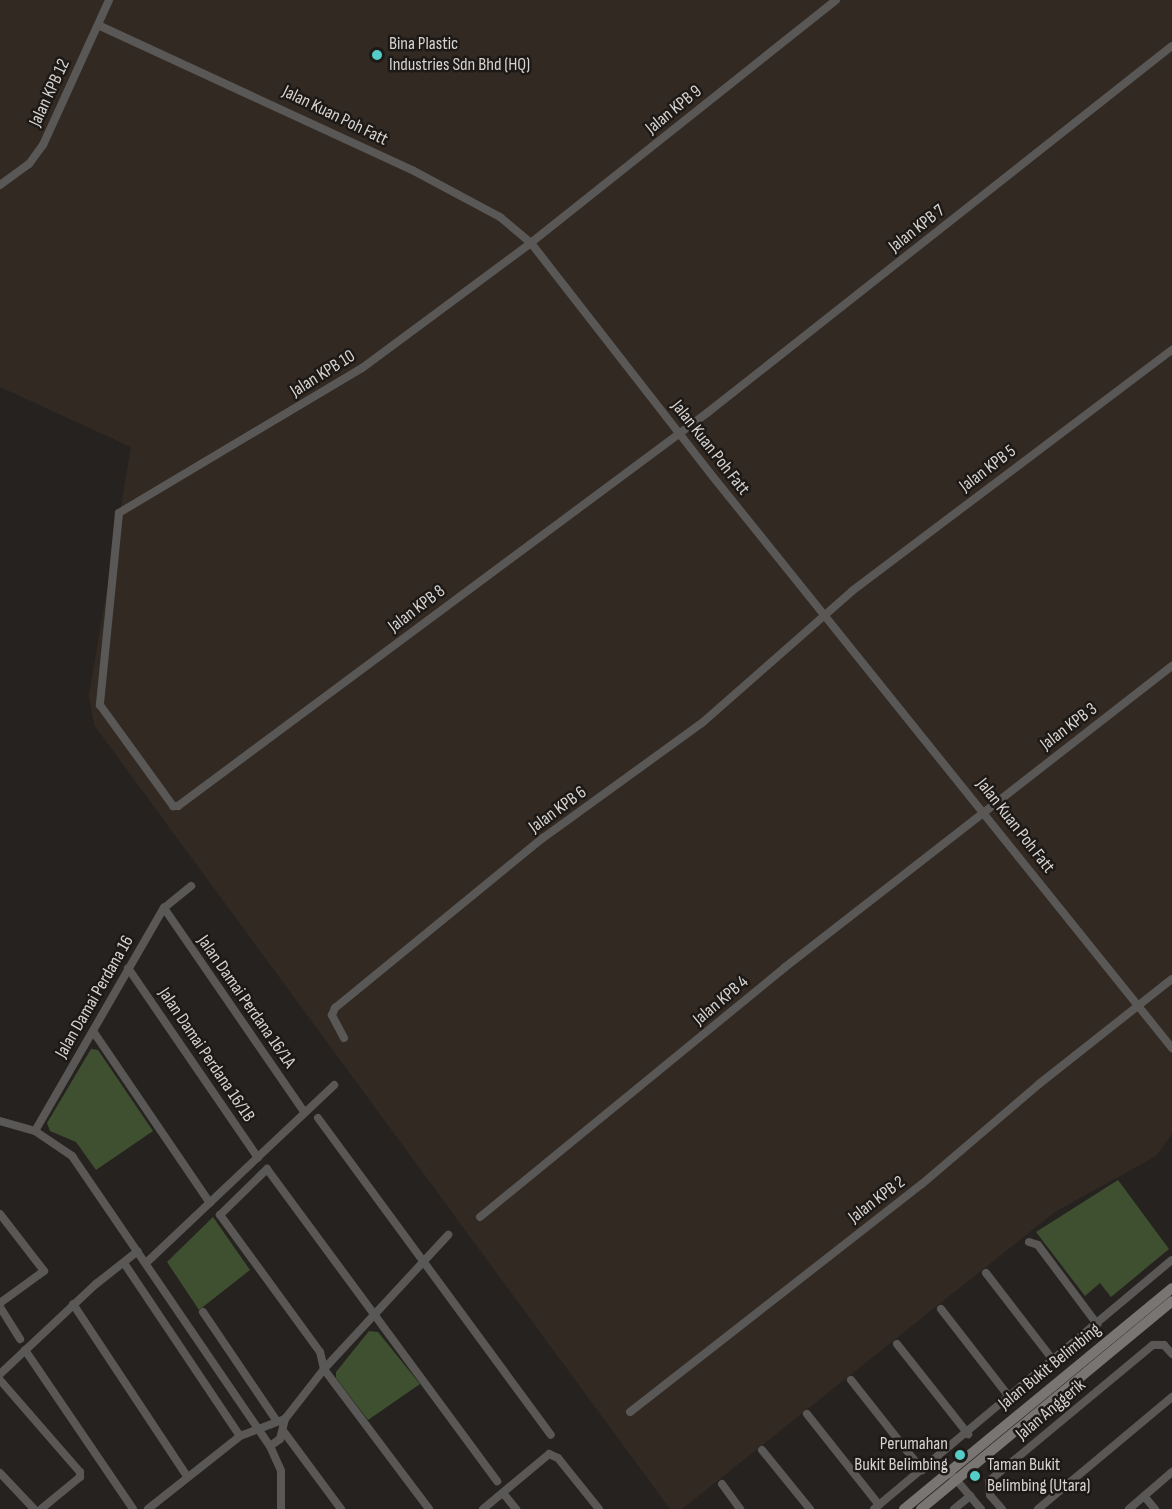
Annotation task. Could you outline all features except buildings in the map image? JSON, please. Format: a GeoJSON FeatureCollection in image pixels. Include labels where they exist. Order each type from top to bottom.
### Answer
{"type":"FeatureCollection","features":[{"type":"Feature","properties":{"kind":"main road","name":"Jalan Bukit Belimbing"},"geometry":{"type":"LineString","coordinates":[[953,1475],[1172,1288]]}},
{"type":"Feature","properties":{"kind":"main road","name":"Jalan Bukit Belimbing"},"geometry":{"type":"LineString","coordinates":[[953,1475],[1172,1301]]}},
{"type":"Feature","properties":{"kind":"main road"},"geometry":{"type":"LineString","coordinates":[[904,1509],[953,1475]]}},
{"type":"Feature","properties":{"kind":"main road"},"geometry":{"type":"LineString","coordinates":[[921,1509],[953,1475]]}},
{"type":"Feature","properties":{"kind":"street","name":"Jalan KPB 12"},"geometry":{"type":"LineString","coordinates":[[0,185],[29,164],[43,145],[109,0]]}},
{"type":"Feature","properties":{"kind":"street","name":"Jalan KPB 9"},"geometry":{"type":"LineString","coordinates":[[531,243],[836,0]]}},
{"type":"Feature","properties":{"kind":"street","name":"Jalan Kuan Poh Fatt"},"geometry":{"type":"LineString","coordinates":[[98,25],[414,171],[500,217],[531,243],[679,433],[1172,1048]]}},
{"type":"Feature","properties":{"kind":"street","name":"Jalan KPB 7"},"geometry":{"type":"LineString","coordinates":[[679,433],[1172,46]]}},
{"type":"Feature","properties":{"kind":"street","name":"Jalan KPB 10"},"geometry":{"type":"LineString","coordinates":[[173,806],[100,705],[119,513],[362,368],[531,243]]}},
{"type":"Feature","properties":{"kind":"street","name":"Jalan KPB 5"},"geometry":{"type":"LineString","coordinates":[[824,614],[1172,350]]}},
{"type":"Feature","properties":{"kind":"street","name":"Jalan KPB 8"},"geometry":{"type":"LineString","coordinates":[[173,806],[178,806],[679,433]]}},
{"type":"Feature","properties":{"kind":"street","name":"Jalan KPB 6"},"geometry":{"type":"LineString","coordinates":[[344,1038],[332,1015],[335,1008],[543,838],[702,723],[824,614]]}},
{"type":"Feature","properties":{"kind":"street","name":"Jalan KPB 3"},"geometry":{"type":"LineString","coordinates":[[983,810],[1172,666]]}},
{"type":"Feature","properties":{"kind":"street","name":"Jalan KPB 4"},"geometry":{"type":"LineString","coordinates":[[480,1217],[983,810]]}},
{"type":"Feature","properties":{"kind":"street","name":"Jalan Damai Perdana 16"},"geometry":{"type":"LineString","coordinates":[[35,1131],[164,908],[191,886]]}},
{"type":"Feature","properties":{"kind":"street","name":"Jalan Damai Perdana 16/1A"},"geometry":{"type":"LineString","coordinates":[[164,908],[304,1112]]}},
{"type":"Feature","properties":{"kind":"street","name":"Jalan Damai Perdana 16/1B"},"geometry":{"type":"LineString","coordinates":[[128,968],[258,1158]]}},
{"type":"Feature","properties":{"kind":"street","name":"Jalan KPB 2"},"geometry":{"type":"LineString","coordinates":[[630,1412],[922,1184],[1172,979]]}},
{"type":"Feature","properties":{"kind":"street"},"geometry":{"type":"LineString","coordinates":[[93,1031],[210,1203]]}},
{"type":"Feature","properties":{"kind":"street"},"geometry":{"type":"LineString","coordinates":[[146,1263],[334,1085]]}},
{"type":"Feature","properties":{"kind":"street"},"geometry":{"type":"LineString","coordinates":[[318,1118],[551,1435]]}},
{"type":"Feature","properties":{"kind":"street"},"geometry":{"type":"LineString","coordinates":[[0,1122],[35,1131],[72,1156],[270,1446],[281,1471],[281,1509]]}},
{"type":"Feature","properties":{"kind":"street"},"geometry":{"type":"LineString","coordinates":[[429,1509],[324,1369],[320,1352],[220,1215],[267,1169],[497,1481]]}},
{"type":"Feature","properties":{"kind":"street"},"geometry":{"type":"LineString","coordinates":[[0,1214],[44,1271],[0,1305],[3,1320],[20,1339]]}},
{"type":"Feature","properties":{"kind":"street"},"geometry":{"type":"LineString","coordinates":[[270,1446],[284,1432],[285,1419],[324,1369],[448,1235]]}},
{"type":"Feature","properties":{"kind":"street"},"geometry":{"type":"LineString","coordinates":[[1029,1242],[1038,1245],[1097,1324]]}},
{"type":"Feature","properties":{"kind":"street"},"geometry":{"type":"LineString","coordinates":[[0,1374],[73,1304],[138,1251]]}},
{"type":"Feature","properties":{"kind":"street"},"geometry":{"type":"LineString","coordinates":[[807,1414],[877,1507],[968,1434],[1172,1260]]}},
{"type":"Feature","properties":{"kind":"street"},"geometry":{"type":"LineString","coordinates":[[124,1263],[240,1436]]}},
{"type":"Feature","properties":{"kind":"street"},"geometry":{"type":"LineString","coordinates":[[986,1273],[1053,1360]]}},
{"type":"Feature","properties":{"kind":"street"},"geometry":{"type":"LineString","coordinates":[[73,1304],[187,1476]]}},
{"type":"Feature","properties":{"kind":"street"},"geometry":{"type":"LineString","coordinates":[[941,1309],[1010,1398]]}},
{"type":"Feature","properties":{"kind":"street"},"geometry":{"type":"LineString","coordinates":[[203,1312],[276,1420]]}},
{"type":"Feature","properties":{"kind":"street","name":"Jalan Anggerik"},"geometry":{"type":"LineString","coordinates":[[1002,1509],[990,1495],[989,1481],[1159,1342],[1172,1354]]}},
{"type":"Feature","properties":{"kind":"street"},"geometry":{"type":"LineString","coordinates":[[897,1344],[968,1434]]}},
{"type":"Feature","properties":{"kind":"street"},"geometry":{"type":"LineString","coordinates":[[25,1350],[133,1509]]}},
{"type":"Feature","properties":{"kind":"street"},"geometry":{"type":"LineString","coordinates":[[0,1380],[80,1472],[80,1477],[41,1509]]}},
{"type":"Feature","properties":{"kind":"street"},"geometry":{"type":"LineString","coordinates":[[851,1380],[922,1470]]}},
{"type":"Feature","properties":{"kind":"street"},"geometry":{"type":"LineString","coordinates":[[1038,1509],[1172,1398]]}},
{"type":"Feature","properties":{"kind":"street"},"geometry":{"type":"LineString","coordinates":[[148,1509],[240,1436],[276,1420],[285,1419]]}},
{"type":"Feature","properties":{"kind":"street"},"geometry":{"type":"LineString","coordinates":[[284,1432],[341,1509]]}},
{"type":"Feature","properties":{"kind":"street"},"geometry":{"type":"LineString","coordinates":[[762,1450],[810,1509]]}},
{"type":"Feature","properties":{"kind":"street"},"geometry":{"type":"LineString","coordinates":[[483,1509],[549,1454],[558,1458],[599,1509]]}},
{"type":"Feature","properties":{"kind":"street"},"geometry":{"type":"LineString","coordinates":[[1129,1509],[1172,1472]]}},
{"type":"Feature","properties":{"kind":"street"},"geometry":{"type":"LineString","coordinates":[[0,1473],[34,1509]]}},
{"type":"Feature","properties":{"kind":"street"},"geometry":{"type":"LineString","coordinates":[[953,1475],[981,1509]]}},
{"type":"Feature","properties":{"kind":"street"},"geometry":{"type":"LineString","coordinates":[[722,1484],[740,1509]]}},
{"type":"Feature","properties":{"kind":"street"},"geometry":{"type":"LineString","coordinates":[[503,1493],[516,1509]]}},
{"type":"Feature","properties":{"kind":"street"},"geometry":{"type":"LineString","coordinates":[[954,1509],[970,1496]]}},
{"type":"Feature","properties":{"kind":"street"},"geometry":{"type":"LineString","coordinates":[[1144,1496],[1155,1509]]}},
{"type":"Feature","properties":{"kind":"shaded area"},"geometry":{"type":"Polygon","coordinates":[[[0,0],[1172,0],[1172,1134],[1156,1156],[1055,1212],[682,1509],[670,1509],[94,725],[89,695],[131,447],[0,387],[0,0]]]}},
{"type":"Feature","properties":{"kind":"green space"},"geometry":{"type":"Polygon","coordinates":[[[91,1049],[98,1050],[153,1131],[96,1170],[76,1142],[50,1131],[47,1123],[91,1049]]]}},
{"type":"Feature","properties":{"kind":"green space"},"geometry":{"type":"Polygon","coordinates":[[[1118,1180],[1169,1249],[1111,1297],[1100,1283],[1085,1296],[1036,1232],[1118,1180]]]}},
{"type":"Feature","properties":{"kind":"green space"},"geometry":{"type":"Polygon","coordinates":[[[213,1217],[250,1270],[199,1310],[167,1262],[213,1217]]]}},
{"type":"Feature","properties":{"kind":"green space"},"geometry":{"type":"Polygon","coordinates":[[[369,1331],[378,1332],[420,1384],[368,1420],[336,1378],[336,1372],[369,1331]]]}},
{"type":"Feature","properties":{"kind":"place","name":"Bina Plastic Industries Sdn Bhd (HQ)"},"geometry":{"type":"Point","coordinates":[377,55]}},
{"type":"Feature","properties":{"kind":"place","name":"Perumahan Bukit Belimbing"},"geometry":{"type":"Point","coordinates":[960,1455]}},
{"type":"Feature","properties":{"kind":"place","name":"Taman Bukit Belimbing (Utara)"},"geometry":{"type":"Point","coordinates":[975,1476]}}]}
